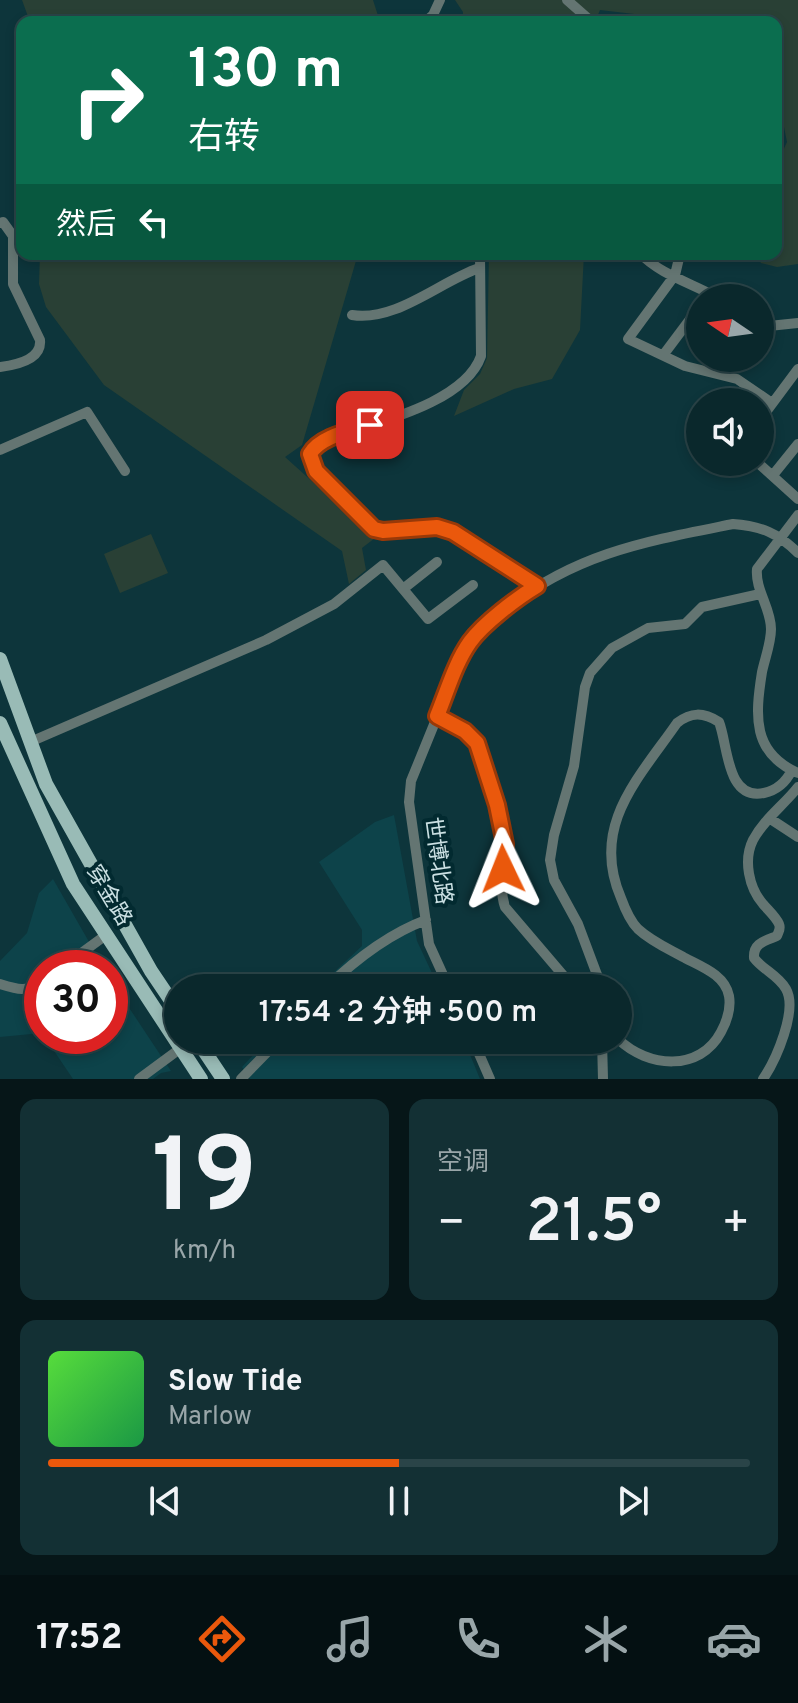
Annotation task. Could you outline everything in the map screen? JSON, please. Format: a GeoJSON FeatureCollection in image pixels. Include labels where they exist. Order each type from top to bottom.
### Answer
{"type":"FeatureCollection","features":[{"type":"Feature","properties":{"kind":"main road","name":"穿金路"},"geometry":{"type":"LineString","coordinates":[[0,659],[53,796],[164,990]]}},
{"type":"Feature","properties":{"kind":"main road","name":"穿金路"},"geometry":{"type":"LineString","coordinates":[[0,723],[73,884],[164,1022]]}},
{"type":"Feature","properties":{"kind":"main road","name":"穿金路"},"geometry":{"type":"LineString","coordinates":[[185,1054],[201,1079]]}},
{"type":"Feature","properties":{"kind":"main road"},"geometry":{"type":"LineString","coordinates":[[206,1054],[223,1079]]}},
{"type":"Feature","properties":{"kind":"street"},"geometry":{"type":"LineString","coordinates":[[567,0],[586,16]]}},
{"type":"Feature","properties":{"kind":"street"},"geometry":{"type":"LineString","coordinates":[[0,223],[3,222],[13,236],[13,284],[41,348],[26,360],[0,367]]}},
{"type":"Feature","properties":{"kind":"street"},"geometry":{"type":"LineString","coordinates":[[480,260],[481,356],[476,369],[465,381],[427,404],[315,445],[310,454],[311,461],[316,471],[374,529],[437,527],[453,532],[537,586]]}},
{"type":"Feature","properties":{"kind":"street"},"geometry":{"type":"LineString","coordinates":[[648,260],[660,271],[690,284]]}},
{"type":"Feature","properties":{"kind":"street"},"geometry":{"type":"LineString","coordinates":[[679,260],[675,275],[628,339],[685,366],[737,379],[750,388]]}},
{"type":"Feature","properties":{"kind":"street"},"geometry":{"type":"LineString","coordinates":[[352,315],[390,309],[479,268]]}},
{"type":"Feature","properties":{"kind":"street"},"geometry":{"type":"LineString","coordinates":[[774,325],[798,323]]}},
{"type":"Feature","properties":{"kind":"street"},"geometry":{"type":"LineString","coordinates":[[664,354],[686,325]]}},
{"type":"Feature","properties":{"kind":"street"},"geometry":{"type":"LineString","coordinates":[[774,400],[798,369]]}},
{"type":"Feature","properties":{"kind":"street"},"geometry":{"type":"LineString","coordinates":[[0,450],[87,412],[125,471]]}},
{"type":"Feature","properties":{"kind":"street"},"geometry":{"type":"LineString","coordinates":[[774,474],[798,444]]}},
{"type":"Feature","properties":{"kind":"street"},"geometry":{"type":"LineString","coordinates":[[774,476],[798,499]]}},
{"type":"Feature","properties":{"kind":"street"},"geometry":{"type":"LineString","coordinates":[[632,1050],[638,1054],[677,1063],[705,1051],[717,1040],[729,1010],[729,995],[722,981],[709,970],[649,938],[635,927],[613,880],[611,840],[625,798],[677,723],[687,715],[698,714],[719,722],[732,776],[741,788],[750,793],[763,793],[785,783],[795,772],[772,759],[761,737],[762,675],[771,630],[756,578],[757,569],[798,515]]}},
{"type":"Feature","properties":{"kind":"street","name":"世博北路"},"geometry":{"type":"LineString","coordinates":[[443,974],[429,944],[409,802],[411,781],[427,738],[471,641],[481,629],[537,586],[596,556],[733,524],[756,525],[781,536]]}},
{"type":"Feature","properties":{"kind":"street"},"geometry":{"type":"LineString","coordinates":[[781,536],[798,553]]}},
{"type":"Feature","properties":{"kind":"street"},"geometry":{"type":"LineString","coordinates":[[403,589],[437,562]]}},
{"type":"Feature","properties":{"kind":"street"},"geometry":{"type":"LineString","coordinates":[[30,742],[266,640],[334,604],[383,565],[428,619],[473,585]]}},
{"type":"Feature","properties":{"kind":"street"},"geometry":{"type":"LineString","coordinates":[[597,974],[578,924],[554,880],[550,860],[574,766],[585,687],[590,673],[612,648],[636,633],[660,625],[685,624],[702,607],[760,594]]}},
{"type":"Feature","properties":{"kind":"street"},"geometry":{"type":"LineString","coordinates":[[437,716],[465,731],[477,743],[497,805],[505,844],[501,893],[505,907],[562,974]]}},
{"type":"Feature","properties":{"kind":"street"},"geometry":{"type":"LineString","coordinates":[[763,1079],[791,1009],[785,987],[754,958],[753,951],[757,945],[777,936],[780,928],[751,886],[749,874],[753,840],[798,787]]}},
{"type":"Feature","properties":{"kind":"street"},"geometry":{"type":"LineString","coordinates":[[769,818],[798,837]]}},
{"type":"Feature","properties":{"kind":"street"},"geometry":{"type":"LineString","coordinates":[[343,974],[378,945],[426,920]]}},
{"type":"Feature","properties":{"kind":"street"},"geometry":{"type":"LineString","coordinates":[[86,950],[106,935]]}},
{"type":"Feature","properties":{"kind":"street"},"geometry":{"type":"LineString","coordinates":[[0,984],[24,990]]}},
{"type":"Feature","properties":{"kind":"street"},"geometry":{"type":"LineString","coordinates":[[139,1079],[173,1054]]}},
{"type":"Feature","properties":{"kind":"street"},"geometry":{"type":"LineString","coordinates":[[241,1079],[265,1054]]}},
{"type":"Feature","properties":{"kind":"street"},"geometry":{"type":"LineString","coordinates":[[479,1054],[490,1079]]}},
{"type":"Feature","properties":{"kind":"street"},"geometry":{"type":"LineString","coordinates":[[602,1054],[603,1079]]}},
{"type":"Feature","properties":{"kind":"shaded area"},"geometry":{"type":"Polygon","coordinates":[[[394,815],[417,941],[432,974],[332,974],[362,946],[362,930],[319,862],[375,822],[394,815]]]}},
{"type":"Feature","properties":{"kind":"shaded area"},"geometry":{"type":"Polygon","coordinates":[[[53,879],[94,950],[24,950],[24,1035],[0,1037],[0,961],[27,933],[39,893],[53,879]]]}},
{"type":"Feature","properties":{"kind":"shaded area"},"geometry":{"type":"Polygon","coordinates":[[[128,1006],[171,1071],[153,1079],[73,1079],[56,1054],[128,1054],[128,1006]]]}},
{"type":"Feature","properties":{"kind":"shaded area"},"geometry":{"type":"Polygon","coordinates":[[[254,1054],[470,1054],[480,1079],[250,1079],[242,1067],[254,1054]]]}},
{"type":"Feature","properties":{"kind":"green space"},"geometry":{"type":"Polygon","coordinates":[[[22,0],[373,0],[378,16],[28,16],[22,0]]]}},
{"type":"Feature","properties":{"kind":"green space"},"geometry":{"type":"Polygon","coordinates":[[[455,0],[798,0],[798,264],[777,267],[759,260],[782,260],[782,153],[787,142],[782,117],[782,16],[651,16],[600,10],[598,16],[463,16],[455,0]]]}},
{"type":"Feature","properties":{"kind":"green space"},"geometry":{"type":"Polygon","coordinates":[[[40,260],[356,260],[302,445],[285,457],[375,538],[362,548],[366,570],[349,584],[342,551],[104,385],[46,307],[39,284],[40,260]]]}},
{"type":"Feature","properties":{"kind":"green space"},"geometry":{"type":"Polygon","coordinates":[[[489,260],[584,260],[580,330],[552,379],[514,389],[454,416],[464,390],[480,374],[487,358],[489,260]]]}},
{"type":"Feature","properties":{"kind":"green space"},"geometry":{"type":"Polygon","coordinates":[[[151,534],[168,573],[120,593],[104,554],[151,534]]]}},
{"type":"Feature","properties":{"kind":"route"},"geometry":{"type":"LineString","coordinates":[[370,425],[315,445],[310,454],[316,471],[363,520],[374,529],[383,531],[437,527],[453,532],[537,586],[481,629],[471,641],[437,716],[465,731],[477,743],[497,805],[505,844],[503,869]]}}]}
